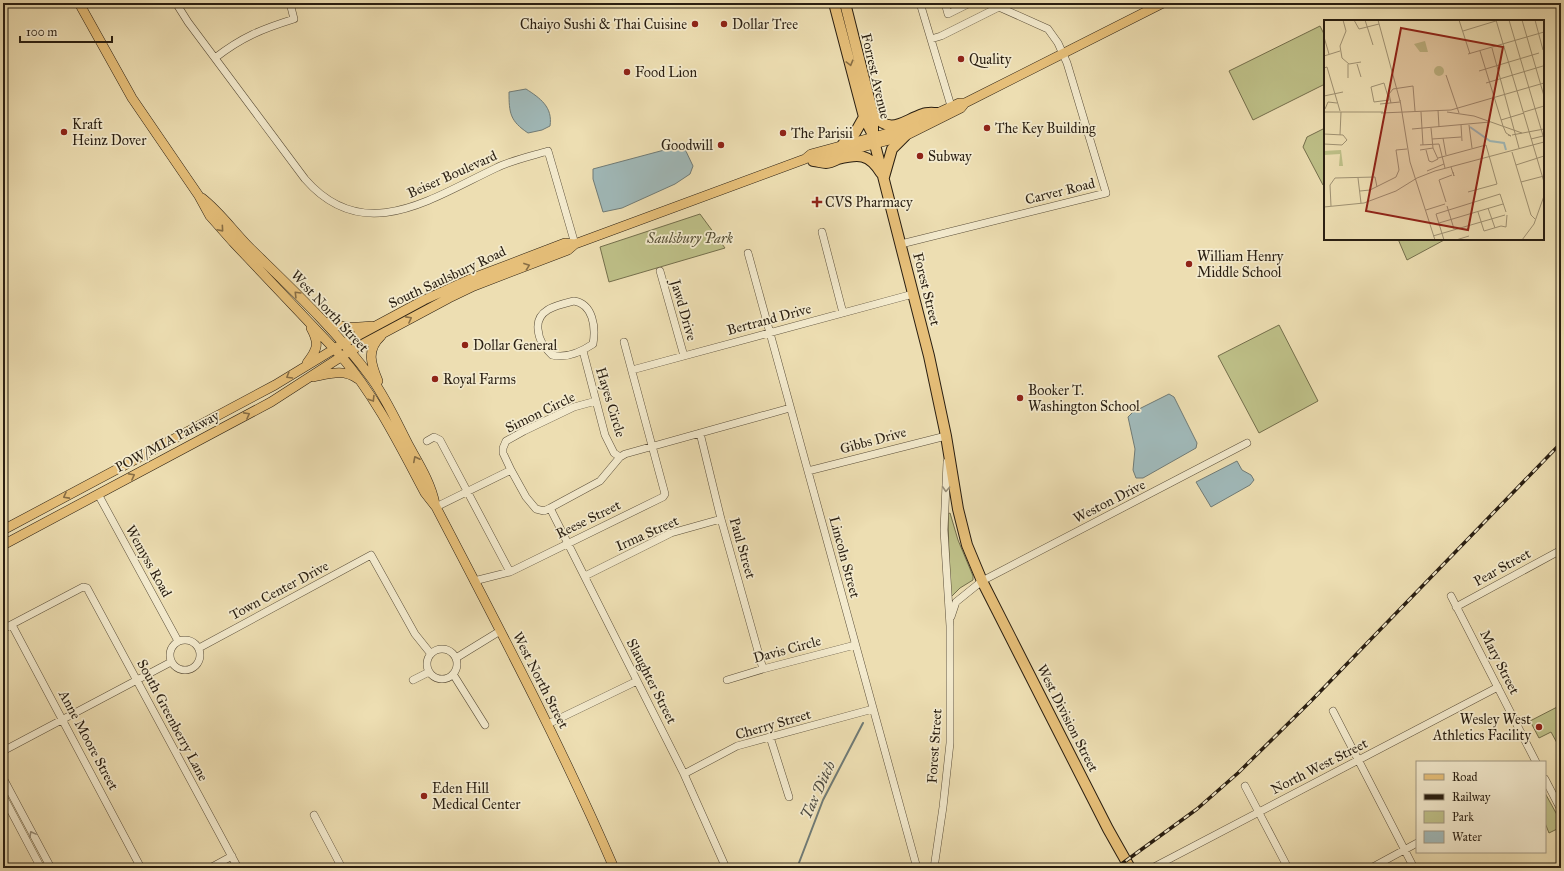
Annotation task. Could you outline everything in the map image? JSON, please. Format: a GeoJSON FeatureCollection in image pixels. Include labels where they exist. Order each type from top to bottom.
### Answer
{"type":"FeatureCollection","features":[{"type":"Feature","properties":{"kind":"highway","name":"Forrest Avenue"},"geometry":{"type":"LineString","coordinates":[[834,3],[868,115]]}},
{"type":"Feature","properties":{"kind":"highway","name":"Forrest Avenue"},"geometry":{"type":"LineString","coordinates":[[845,3],[874,140]]}},
{"type":"Feature","properties":{"kind":"highway"},"geometry":{"type":"LineString","coordinates":[[843,144],[855,133],[868,115],[881,123],[893,126],[924,113],[938,113]]}},
{"type":"Feature","properties":{"kind":"highway"},"geometry":{"type":"LineString","coordinates":[[884,177],[892,149],[905,136]]}},
{"type":"Feature","properties":{"kind":"highway","name":"Forest Street"},"geometry":{"type":"LineString","coordinates":[[874,140],[929,356],[946,436],[958,509],[966,545],[982,581]]}},
{"type":"Feature","properties":{"kind":"highway"},"geometry":{"type":"LineString","coordinates":[[809,160],[826,163],[853,155],[859,155],[866,157],[872,162],[884,177]]}},
{"type":"Feature","properties":{"kind":"highway","name":"West Division Street"},"geometry":{"type":"LineString","coordinates":[[982,581],[1108,829],[1130,868]]}},
{"type":"Feature","properties":{"kind":"main road","name":"West North Street"},"geometry":{"type":"LineString","coordinates":[[79,3],[132,98],[199,196],[210,216],[228,237],[338,352],[363,385],[383,416],[426,493],[436,507],[548,724],[588,808],[614,868]]}},
{"type":"Feature","properties":{"kind":"main road"},"geometry":{"type":"LineString","coordinates":[[874,140],[905,136],[961,108],[965,103],[1163,3]]}},
{"type":"Feature","properties":{"kind":"main road"},"geometry":{"type":"LineString","coordinates":[[874,140],[903,129],[951,106],[959,103],[965,103]]}},
{"type":"Feature","properties":{"kind":"main road","name":"South Saulsbury Road"},"geometry":{"type":"LineString","coordinates":[[809,160],[811,154],[843,144],[874,140]]}},
{"type":"Feature","properties":{"kind":"main road","name":"South Saulsbury Road"},"geometry":{"type":"LineString","coordinates":[[338,352],[350,351],[474,286],[568,250],[575,244],[809,160],[874,140]]}},
{"type":"Feature","properties":{"kind":"main road","name":"West North Street"},"geometry":{"type":"LineString","coordinates":[[199,196],[213,207],[239,237],[324,321],[344,343],[387,402],[430,486],[436,507]]}},
{"type":"Feature","properties":{"kind":"main road","name":"South Saulsbury Road"},"geometry":{"type":"LineString","coordinates":[[338,352],[344,343],[424,300],[468,280],[565,243],[575,244]]}},
{"type":"Feature","properties":{"kind":"main road"},"geometry":{"type":"LineString","coordinates":[[304,317],[315,335],[317,344],[315,353],[304,367]]}},
{"type":"Feature","properties":{"kind":"main road"},"geometry":{"type":"LineString","coordinates":[[324,321],[351,328],[378,325]]}},
{"type":"Feature","properties":{"kind":"main road"},"geometry":{"type":"LineString","coordinates":[[385,332],[373,346],[370,360],[387,402]]}},
{"type":"Feature","properties":{"kind":"main road","name":"POW/MIA Parkway"},"geometry":{"type":"LineString","coordinates":[[3,530],[275,385],[304,367],[338,352]]}},
{"type":"Feature","properties":{"kind":"main road","name":"POW/MIA Parkway"},"geometry":{"type":"LineString","coordinates":[[3,545],[271,402],[307,378],[338,352]]}},
{"type":"Feature","properties":{"kind":"main road"},"geometry":{"type":"LineString","coordinates":[[307,378],[342,372],[352,375],[363,385]]}},
{"type":"Feature","properties":{"kind":"main road"},"geometry":{"type":"LineString","coordinates":[[98,494],[98,482],[101,478]]}},
{"type":"Feature","properties":{"kind":"street","name":"Beiser Boulevard"},"geometry":{"type":"LineString","coordinates":[[176,3],[305,179],[313,189],[337,205],[349,210],[378,214],[407,209],[426,202],[498,167],[548,151],[575,244]]}},
{"type":"Feature","properties":{"kind":"street"},"geometry":{"type":"LineString","coordinates":[[215,58],[230,46],[252,34],[294,19],[290,3]]}},
{"type":"Feature","properties":{"kind":"street"},"geometry":{"type":"LineString","coordinates":[[920,3],[951,106]]}},
{"type":"Feature","properties":{"kind":"street"},"geometry":{"type":"LineString","coordinates":[[945,3],[948,14],[970,3]]}},
{"type":"Feature","properties":{"kind":"street"},"geometry":{"type":"LineString","coordinates":[[931,39],[942,36],[998,5],[1048,30],[1055,38],[1063,53]]}},
{"type":"Feature","properties":{"kind":"street","name":"Carver Road"},"geometry":{"type":"LineString","coordinates":[[901,244],[1106,193],[1070,70],[1063,53]]}},
{"type":"Feature","properties":{"kind":"street"},"geometry":{"type":"LineString","coordinates":[[822,232],[843,313]]}},
{"type":"Feature","properties":{"kind":"street","name":"Lincoln Street"},"geometry":{"type":"LineString","coordinates":[[748,253],[917,868]]}},
{"type":"Feature","properties":{"kind":"street","name":"Jawd Drive"},"geometry":{"type":"LineString","coordinates":[[660,271],[684,356]]}},
{"type":"Feature","properties":{"kind":"street","name":"Bertrand Drive"},"geometry":{"type":"LineString","coordinates":[[632,370],[913,294]]}},
{"type":"Feature","properties":{"kind":"street"},"geometry":{"type":"LineString","coordinates":[[574,301],[581,302],[588,307],[595,334],[593,344],[583,351],[565,356],[552,356],[544,347],[539,338],[537,321],[541,315],[548,310],[574,301]]}},
{"type":"Feature","properties":{"kind":"street","name":"Reese Street"},"geometry":{"type":"LineString","coordinates":[[474,581],[510,572],[665,494],[624,342]]}},
{"type":"Feature","properties":{"kind":"street","name":"Hayes Circle"},"geometry":{"type":"LineString","coordinates":[[583,351],[606,435],[612,450],[620,457]]}},
{"type":"Feature","properties":{"kind":"street","name":"Simon Circle"},"geometry":{"type":"LineString","coordinates":[[550,508],[544,511],[536,509],[526,498],[503,453],[503,448],[506,441],[574,407],[596,401]]}},
{"type":"Feature","properties":{"kind":"street"},"geometry":{"type":"LineString","coordinates":[[550,508],[600,481],[620,457],[625,454],[790,408]]}},
{"type":"Feature","properties":{"kind":"street","name":"Paul Street"},"geometry":{"type":"LineString","coordinates":[[700,433],[721,519],[763,669]]}},
{"type":"Feature","properties":{"kind":"street","name":"Gibbs Drive"},"geometry":{"type":"LineString","coordinates":[[808,471],[946,436]]}},
{"type":"Feature","properties":{"kind":"street"},"geometry":{"type":"LineString","coordinates":[[427,441],[434,437],[440,440],[510,572]]}},
{"type":"Feature","properties":{"kind":"street","name":"Weston Drive"},"geometry":{"type":"LineString","coordinates":[[982,581],[1247,444]]}},
{"type":"Feature","properties":{"kind":"street","name":"Forest Street"},"geometry":{"type":"LineString","coordinates":[[934,868],[944,807],[950,743],[950,626],[944,530],[948,450]]}},
{"type":"Feature","properties":{"kind":"street"},"geometry":{"type":"LineString","coordinates":[[436,507],[511,470]]}},
{"type":"Feature","properties":{"kind":"street","name":"Wemyss Road"},"geometry":{"type":"LineString","coordinates":[[98,494],[178,641]]}},
{"type":"Feature","properties":{"kind":"street","name":"Slaughter Street"},"geometry":{"type":"LineString","coordinates":[[550,508],[684,774],[726,868]]}},
{"type":"Feature","properties":{"kind":"street","name":"Irma Street"},"geometry":{"type":"LineString","coordinates":[[585,576],[671,533],[721,519]]}},
{"type":"Feature","properties":{"kind":"street","name":"Pear Street"},"geometry":{"type":"LineString","coordinates":[[1456,607],[1561,550]]}},
{"type":"Feature","properties":{"kind":"street","name":"Town Center Drive"},"geometry":{"type":"LineString","coordinates":[[199,648],[371,555],[415,634],[431,654]]}},
{"type":"Feature","properties":{"kind":"street","name":"Forest Street"},"geometry":{"type":"LineString","coordinates":[[950,626],[951,613],[956,602],[982,581]]}},
{"type":"Feature","properties":{"kind":"street","name":"South Greenberry Lane"},"geometry":{"type":"LineString","coordinates":[[12,625],[83,587],[87,588],[238,868]]}},
{"type":"Feature","properties":{"kind":"street","name":"Mary Street"},"geometry":{"type":"LineString","coordinates":[[1450,596],[1535,761]]}},
{"type":"Feature","properties":{"kind":"street"},"geometry":{"type":"LineString","coordinates":[[3,630],[12,625]]}},
{"type":"Feature","properties":{"kind":"street","name":"Anne Moore Street"},"geometry":{"type":"LineString","coordinates":[[12,625],[141,868]]}},
{"type":"Feature","properties":{"kind":"street"},"geometry":{"type":"LineString","coordinates":[[456,658],[500,631]]}},
{"type":"Feature","properties":{"kind":"street"},"geometry":{"type":"LineString","coordinates":[[178,641],[192,641],[199,648],[200,658],[196,666],[192,669],[178,669],[171,662],[170,652],[174,644],[178,641]]}},
{"type":"Feature","properties":{"kind":"street","name":"Davis Circle"},"geometry":{"type":"LineString","coordinates":[[727,680],[855,644]]}},
{"type":"Feature","properties":{"kind":"street"},"geometry":{"type":"LineString","coordinates":[[445,648],[452,652],[456,658],[457,668],[453,674],[447,678],[439,679],[429,672],[427,663],[431,654],[437,649],[445,648]]}},
{"type":"Feature","properties":{"kind":"street"},"geometry":{"type":"LineString","coordinates":[[3,751],[171,662]]}},
{"type":"Feature","properties":{"kind":"street"},"geometry":{"type":"LineString","coordinates":[[413,680],[429,672]]}},
{"type":"Feature","properties":{"kind":"street"},"geometry":{"type":"LineString","coordinates":[[453,674],[485,725]]}},
{"type":"Feature","properties":{"kind":"street"},"geometry":{"type":"LineString","coordinates":[[548,724],[637,681]]}},
{"type":"Feature","properties":{"kind":"street","name":"North West Street"},"geometry":{"type":"LineString","coordinates":[[1152,868],[1498,687]]}},
{"type":"Feature","properties":{"kind":"street","name":"Cherry Street"},"geometry":{"type":"LineString","coordinates":[[684,774],[737,746],[873,709]]}},
{"type":"Feature","properties":{"kind":"street"},"geometry":{"type":"LineString","coordinates":[[1332,711],[1414,868]]}},
{"type":"Feature","properties":{"kind":"street"},"geometry":{"type":"LineString","coordinates":[[770,737],[789,797]]}},
{"type":"Feature","properties":{"kind":"street"},"geometry":{"type":"LineString","coordinates":[[3,778],[51,868]]}},
{"type":"Feature","properties":{"kind":"street"},"geometry":{"type":"LineString","coordinates":[[1546,781],[1561,810]]}},
{"type":"Feature","properties":{"kind":"street"},"geometry":{"type":"LineString","coordinates":[[1245,786],[1288,868]]}},
{"type":"Feature","properties":{"kind":"street"},"geometry":{"type":"LineString","coordinates":[[3,796],[41,868]]}},
{"type":"Feature","properties":{"kind":"street"},"geometry":{"type":"LineString","coordinates":[[314,815],[342,868]]}},
{"type":"Feature","properties":{"kind":"street"},"geometry":{"type":"LineString","coordinates":[[1371,868],[1416,844]]}},
{"type":"Feature","properties":{"kind":"street"},"geometry":{"type":"LineString","coordinates":[[210,868],[232,856]]}},
{"type":"Feature","properties":{"kind":"green space"},"geometry":{"type":"Polygon","coordinates":[[[1320,26],[1324,34],[1324,84],[1253,120],[1229,71],[1320,26]]]}},
{"type":"Feature","properties":{"kind":"green space"},"geometry":{"type":"Polygon","coordinates":[[[1324,128],[1324,185],[1303,147],[1307,137],[1324,128]]]}},
{"type":"Feature","properties":{"kind":"green space","name":"Saulsbury Park"},"geometry":{"type":"Polygon","coordinates":[[[700,214],[725,248],[609,282],[600,247],[700,214]]]}},
{"type":"Feature","properties":{"kind":"green space"},"geometry":{"type":"Polygon","coordinates":[[[1398,240],[1444,240],[1407,260],[1398,240]]]}},
{"type":"Feature","properties":{"kind":"green space"},"geometry":{"type":"Polygon","coordinates":[[[1279,325],[1318,401],[1259,433],[1218,356],[1279,325]]]}},
{"type":"Feature","properties":{"kind":"green space"},"geometry":{"type":"Polygon","coordinates":[[[950,513],[958,540],[973,576],[973,580],[960,588],[950,598],[948,514],[950,513]]]}},
{"type":"Feature","properties":{"kind":"green space"},"geometry":{"type":"Polygon","coordinates":[[[1561,705],[1561,741],[1557,743],[1551,732],[1539,738],[1530,721],[1561,705]]]}},
{"type":"Feature","properties":{"kind":"green space"},"geometry":{"type":"Polygon","coordinates":[[[1546,795],[1561,822],[1561,827],[1549,833],[1546,826],[1546,795]]]}},
{"type":"Feature","properties":{"kind":"water"},"geometry":{"type":"Polygon","coordinates":[[[526,89],[541,100],[547,108],[550,126],[542,130],[528,133],[514,120],[509,106],[509,92],[526,89]]]}},
{"type":"Feature","properties":{"kind":"water"},"geometry":{"type":"Polygon","coordinates":[[[683,145],[693,166],[690,174],[675,184],[622,208],[603,212],[593,179],[593,169],[683,145]]]}},
{"type":"Feature","properties":{"kind":"water"},"geometry":{"type":"Polygon","coordinates":[[[1169,394],[1174,397],[1197,443],[1196,448],[1143,478],[1136,478],[1133,470],[1135,449],[1128,417],[1133,412],[1169,394]]]}},
{"type":"Feature","properties":{"kind":"water"},"geometry":{"type":"Polygon","coordinates":[[[1237,461],[1242,470],[1251,475],[1254,480],[1250,485],[1211,507],[1196,482],[1237,461]]]}},
{"type":"Feature","properties":{"kind":"waterway","name":"Tax Ditch"},"geometry":{"type":"LineString","coordinates":[[797,868],[823,800],[863,723]]}},
{"type":"Feature","properties":{"kind":"railway"},"geometry":{"type":"LineString","coordinates":[[1116,868],[1197,809],[1238,773],[1311,701],[1561,443]]}},
{"type":"Feature","properties":{"kind":"place","name":"Chaiyo Sushi & Thai Cuisine"},"geometry":{"type":"Point","coordinates":[695,24]}},
{"type":"Feature","properties":{"kind":"place","name":"Dollar Tree"},"geometry":{"type":"Point","coordinates":[724,24]}},
{"type":"Feature","properties":{"kind":"place","name":"Quality"},"geometry":{"type":"Point","coordinates":[961,59]}},
{"type":"Feature","properties":{"kind":"place","name":"Food Lion"},"geometry":{"type":"Point","coordinates":[627,72]}},
{"type":"Feature","properties":{"kind":"place","name":"The Key Building"},"geometry":{"type":"Point","coordinates":[987,128]}},
{"type":"Feature","properties":{"kind":"place","name":"Kraft Heinz Dover"},"geometry":{"type":"Point","coordinates":[64,132]}},
{"type":"Feature","properties":{"kind":"place","name":"The Parisii"},"geometry":{"type":"Point","coordinates":[783,133]}},
{"type":"Feature","properties":{"kind":"place","name":"Goodwill"},"geometry":{"type":"Point","coordinates":[721,145]}},
{"type":"Feature","properties":{"kind":"place","name":"Subway"},"geometry":{"type":"Point","coordinates":[920,156]}},
{"type":"Feature","properties":{"kind":"place","name":"CVS Pharmacy"},"geometry":{"type":"Point","coordinates":[817,202]}},
{"type":"Feature","properties":{"kind":"place","name":"William Henry Middle School"},"geometry":{"type":"Point","coordinates":[1189,264]}},
{"type":"Feature","properties":{"kind":"place","name":"Dollar General"},"geometry":{"type":"Point","coordinates":[465,345]}},
{"type":"Feature","properties":{"kind":"place","name":"Royal Farms"},"geometry":{"type":"Point","coordinates":[435,379]}},
{"type":"Feature","properties":{"kind":"place","name":"Booker T. Washington School"},"geometry":{"type":"Point","coordinates":[1020,398]}},
{"type":"Feature","properties":{"kind":"place","name":"Wesley West Athletics Facility"},"geometry":{"type":"Point","coordinates":[1539,727]}},
{"type":"Feature","properties":{"kind":"place","name":"Eden Hill Medical Center"},"geometry":{"type":"Point","coordinates":[424,796]}}]}
